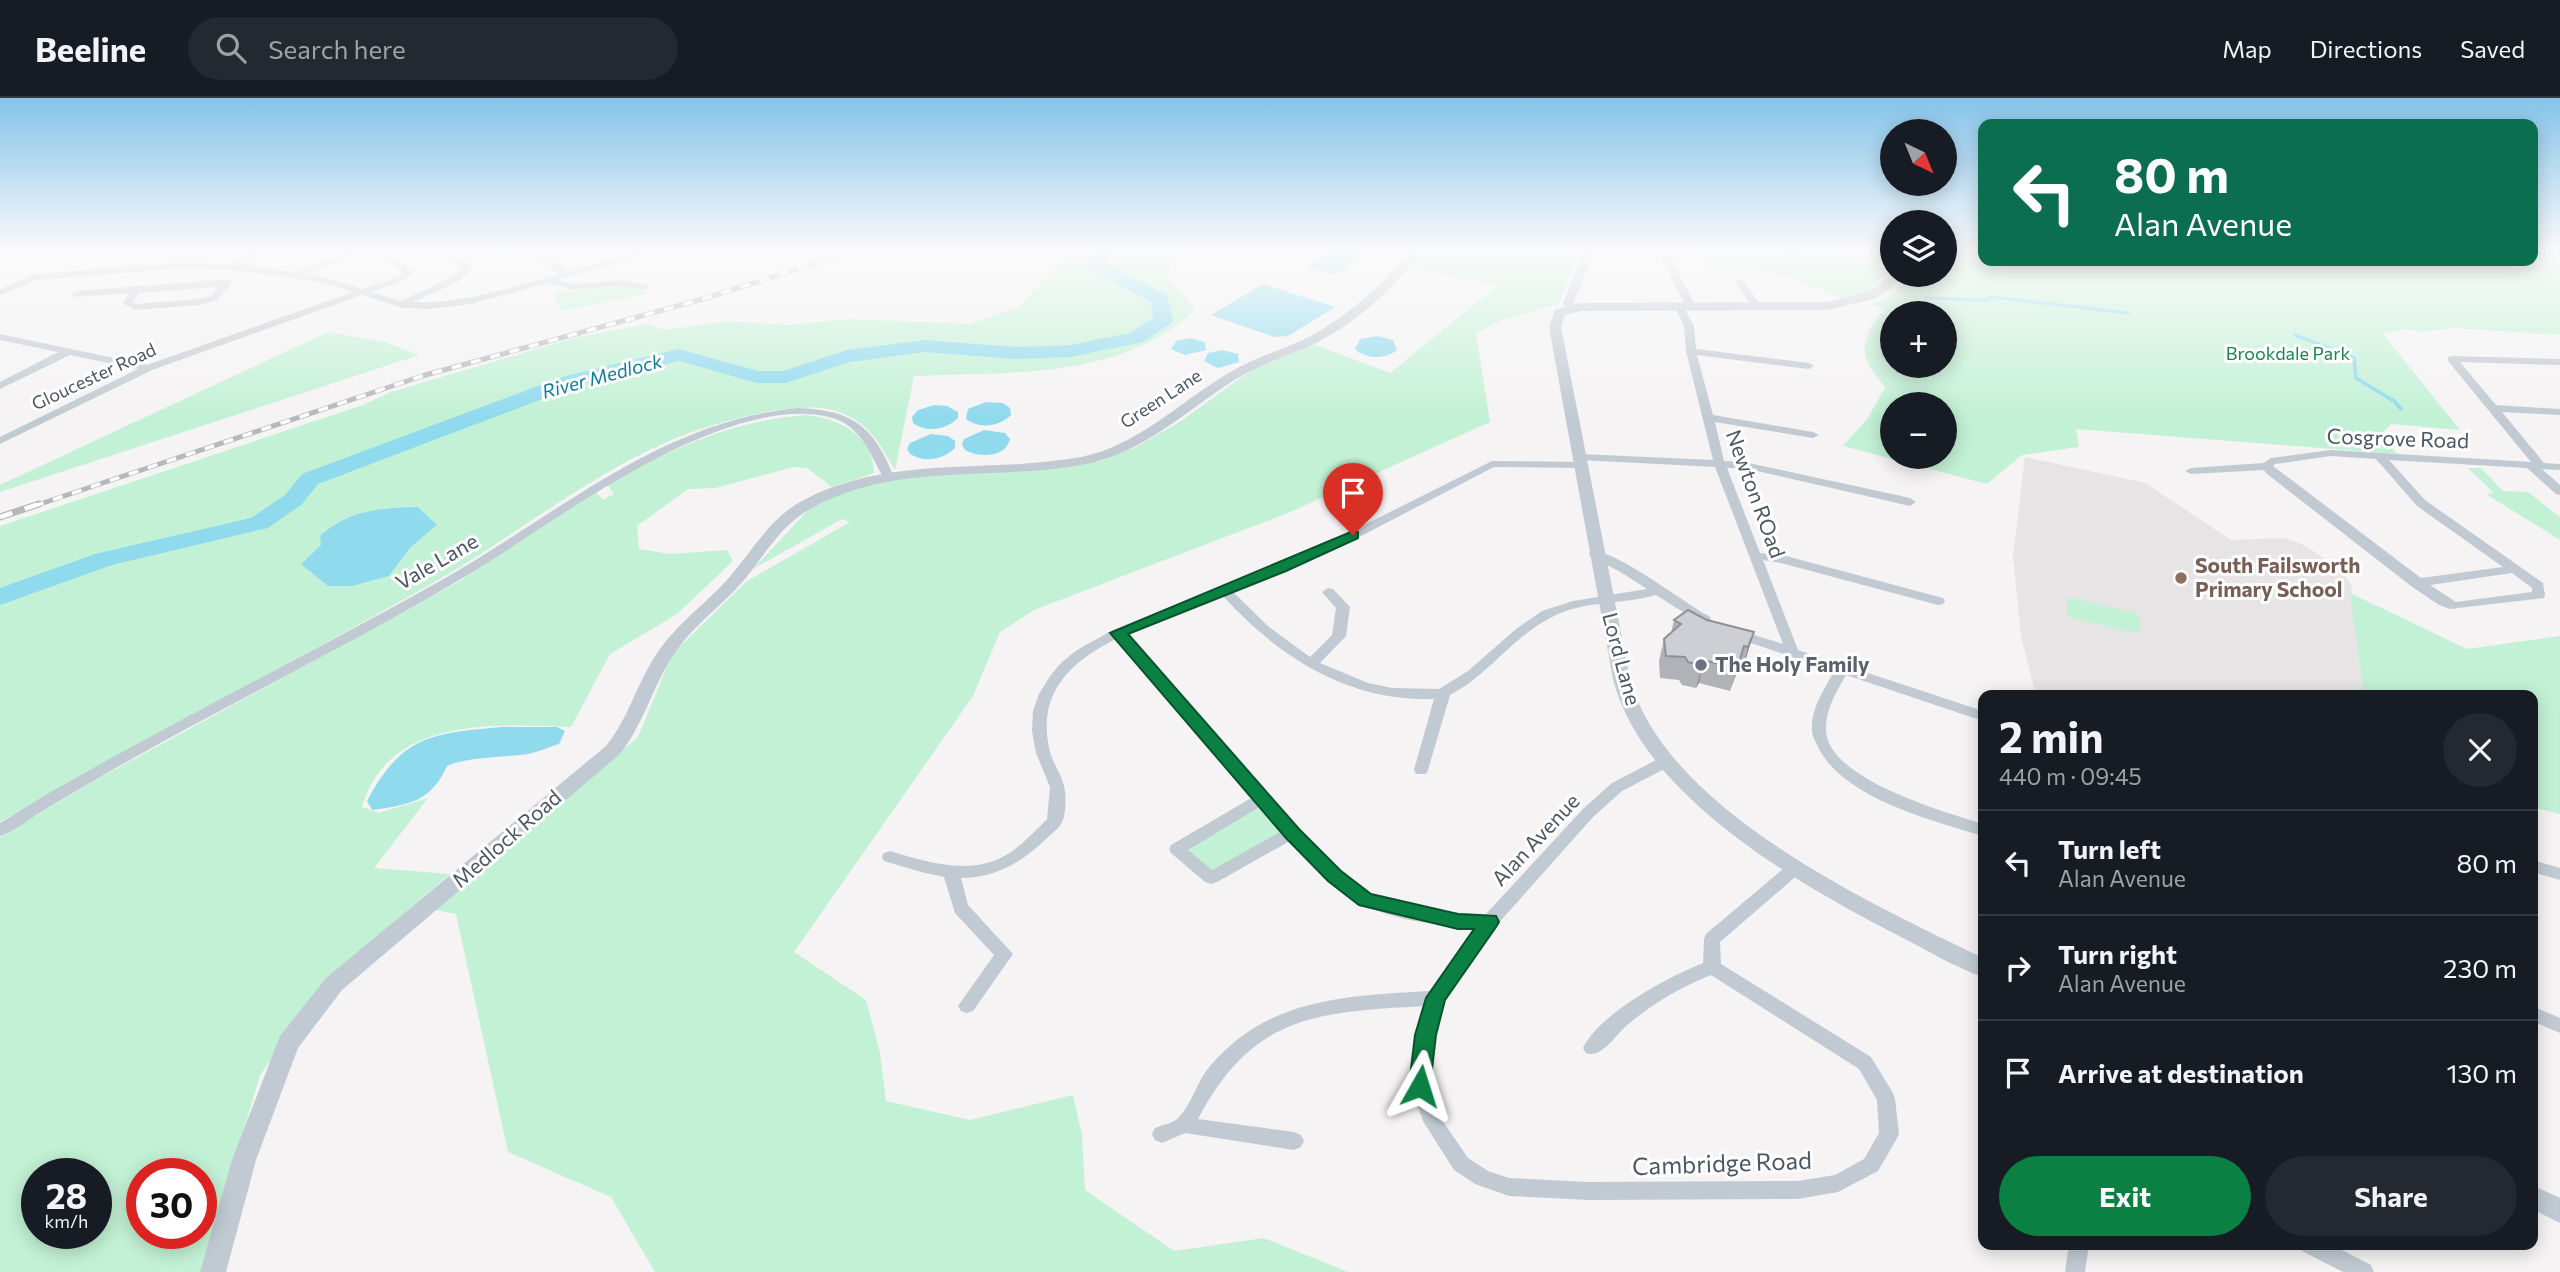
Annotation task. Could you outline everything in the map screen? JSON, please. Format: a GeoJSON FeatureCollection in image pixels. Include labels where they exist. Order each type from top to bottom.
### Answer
{"type":"FeatureCollection","features":[{"type":"Feature","properties":{"kind":"street","name":"Gloucester Road"},"geometry":{"type":"LineString","coordinates":[[0,441],[148,368],[323,307]]}},
{"type":"Feature","properties":{"kind":"street","name":"Green Lane"},"geometry":{"type":"LineString","coordinates":[[887,475],[1070,463],[1111,452],[1168,421],[1251,366],[1326,333],[1357,307]]}},
{"type":"Feature","properties":{"kind":"street"},"geometry":{"type":"LineString","coordinates":[[1572,308],[1640,307]]}},
{"type":"Feature","properties":{"kind":"street","name":"Newton ROad"},"geometry":{"type":"LineString","coordinates":[[1684,307],[1691,351],[1718,462],[1758,556],[1793,653]]}},
{"type":"Feature","properties":{"kind":"street","name":"Lord Lane"},"geometry":{"type":"LineString","coordinates":[[1572,308],[1559,313],[1555,327],[1582,461],[1595,554],[1630,705],[1667,761],[1706,800],[1795,869],[1855,905],[1978,966]]}},
{"type":"Feature","properties":{"kind":"street"},"geometry":{"type":"LineString","coordinates":[[0,337],[148,368]]}},
{"type":"Feature","properties":{"kind":"street"},"geometry":{"type":"LineString","coordinates":[[0,386],[69,351]]}},
{"type":"Feature","properties":{"kind":"street"},"geometry":{"type":"LineString","coordinates":[[1691,351],[1809,366]]}},
{"type":"Feature","properties":{"kind":"street"},"geometry":{"type":"LineString","coordinates":[[2560,362],[2463,357],[2452,362],[2535,465],[2560,491]]}},
{"type":"Feature","properties":{"kind":"street"},"geometry":{"type":"LineString","coordinates":[[2491,408],[2560,412]]}},
{"type":"Feature","properties":{"kind":"street","name":"Vale Lane"},"geometry":{"type":"LineString","coordinates":[[0,830],[449,581],[633,465],[677,444],[751,419],[817,412],[855,423],[872,442],[887,475]]}},
{"type":"Feature","properties":{"kind":"street"},"geometry":{"type":"LineString","coordinates":[[1708,418],[1813,435]]}},
{"type":"Feature","properties":{"kind":"street","name":"Cosgrove Road"},"geometry":{"type":"LineString","coordinates":[[2191,471],[2267,466],[2271,461],[2331,453],[2560,467]]}},
{"type":"Feature","properties":{"kind":"street"},"geometry":{"type":"LineString","coordinates":[[2267,466],[2437,598],[2455,606],[2539,595],[2538,586],[2421,503],[2379,456]]}},
{"type":"Feature","properties":{"kind":"street"},"geometry":{"type":"LineString","coordinates":[[890,857],[922,868],[969,873],[1014,858],[1055,821],[1058,786],[1043,755],[1038,723],[1049,684],[1068,663],[1092,645],[1118,633],[1332,546],[1492,464],[1582,461],[1718,462],[1910,502]]}},
{"type":"Feature","properties":{"kind":"street","name":"Medlock Road"},"geometry":{"type":"LineString","coordinates":[[213,1272],[244,1160],[288,1043],[334,984],[613,750],[625,736],[668,649],[694,618],[741,575],[772,530],[793,513],[822,497],[887,475]]}},
{"type":"Feature","properties":{"kind":"street"},"geometry":{"type":"LineString","coordinates":[[1595,554],[1619,563],[1674,605],[1721,628],[1978,714]]}},
{"type":"Feature","properties":{"kind":"street"},"geometry":{"type":"LineString","coordinates":[[1758,556],[1782,559],[1938,601]]}},
{"type":"Feature","properties":{"kind":"street"},"geometry":{"type":"LineString","coordinates":[[2416,583],[2515,569]]}},
{"type":"Feature","properties":{"kind":"street"},"geometry":{"type":"LineString","coordinates":[[1225,590],[1241,609],[1310,664],[1354,686],[1396,695],[1443,693],[1469,678],[1544,615],[1567,605],[1632,599],[1655,591]]}},
{"type":"Feature","properties":{"kind":"street"},"geometry":{"type":"LineString","coordinates":[[1310,664],[1339,636],[1343,607],[1328,592]]}},
{"type":"Feature","properties":{"kind":"street"},"geometry":{"type":"LineString","coordinates":[[1118,633],[1292,833],[1334,876],[1366,900],[1458,921],[1490,922]]}},
{"type":"Feature","properties":{"kind":"street"},"geometry":{"type":"LineString","coordinates":[[1842,670],[1820,710],[1820,740],[1838,765],[1859,782],[1891,799],[1978,828]]}},
{"type":"Feature","properties":{"kind":"street"},"geometry":{"type":"LineString","coordinates":[[1421,771],[1443,693]]}},
{"type":"Feature","properties":{"kind":"street","name":"Alan Avenue"},"geometry":{"type":"LineString","coordinates":[[1490,922],[1588,813],[1617,787],[1667,761]]}},
{"type":"Feature","properties":{"kind":"street"},"geometry":{"type":"LineString","coordinates":[[1263,798],[1178,849],[1211,878],[1292,833]]}},
{"type":"Feature","properties":{"kind":"street"},"geometry":{"type":"LineString","coordinates":[[2538,868],[2560,874]]}},
{"type":"Feature","properties":{"kind":"street"},"geometry":{"type":"LineString","coordinates":[[1592,1048],[1614,1023],[1649,996],[1712,967],[1712,939],[1795,869]]}},
{"type":"Feature","properties":{"kind":"street"},"geometry":{"type":"LineString","coordinates":[[951,871],[961,908],[1004,954],[967,1006]]}},
{"type":"Feature","properties":{"kind":"street","name":"Cambridge Road"},"geometry":{"type":"LineString","coordinates":[[1490,922],[1436,998],[1425,1035],[1420,1086],[1432,1121],[1461,1164],[1482,1178],[1509,1187],[1588,1191],[1784,1191],[1838,1183],[1871,1165],[1888,1134],[1886,1099],[1866,1063],[1712,967]]}},
{"type":"Feature","properties":{"kind":"street"},"geometry":{"type":"LineString","coordinates":[[1185,1125],[1214,1075],[1235,1049],[1290,1014],[1322,1006],[1436,998]]}},
{"type":"Feature","properties":{"kind":"street"},"geometry":{"type":"LineString","coordinates":[[2538,1016],[2560,1026]]}},
{"type":"Feature","properties":{"kind":"street"},"geometry":{"type":"LineString","coordinates":[[1162,1134],[1185,1125],[1294,1141]]}},
{"type":"Feature","properties":{"kind":"street"},"geometry":{"type":"LineString","coordinates":[[2538,1199],[2560,1211]]}},
{"type":"Feature","properties":{"kind":"street"},"geometry":{"type":"LineString","coordinates":[[2075,1272],[2079,1250]]}},
{"type":"Feature","properties":{"kind":"street"},"geometry":{"type":"LineString","coordinates":[[2317,1250],[2338,1265],[2364,1272]]}},
{"type":"Feature","properties":{"kind":"shaded area","name":"South Failsworth Primary School"},"geometry":{"type":"Polygon","coordinates":[[[2025,457],[2145,483],[2231,540],[2285,538],[2306,546],[2342,571],[2351,585],[2363,690],[2035,690],[2021,636],[2013,555],[2025,457]]]}},
{"type":"Feature","properties":{"kind":"green space"},"geometry":{"type":"Polygon","coordinates":[[[559,307],[582,307],[561,311],[559,307]]]}},
{"type":"Feature","properties":{"kind":"green space"},"geometry":{"type":"Polygon","coordinates":[[[1019,307],[1192,307],[1195,310],[1166,333],[1099,361],[1025,372],[914,376],[895,470],[883,449],[861,424],[841,412],[813,407],[777,410],[739,418],[689,433],[656,447],[593,481],[443,577],[0,822],[0,526],[363,405],[391,392],[577,337],[648,324],[665,330],[727,321],[788,325],[848,319],[969,324],[1019,307]],[[437,525],[321,545],[301,564],[389,576],[411,547],[437,525]]]}},
{"type":"Feature","properties":{"kind":"green space"},"geometry":{"type":"Polygon","coordinates":[[[1471,307],[1547,307],[1499,321],[1476,334],[1490,422],[1288,513],[1034,610],[1000,632],[973,696],[794,952],[866,1000],[880,1053],[886,1101],[970,1120],[1073,1095],[1082,1135],[1085,1190],[1174,1251],[1264,1238],[1348,1272],[655,1272],[611,1197],[508,1152],[456,914],[435,910],[638,737],[672,654],[747,581],[850,522],[842,519],[753,569],[811,507],[855,487],[897,476],[1049,468],[1101,461],[1138,446],[1181,421],[1257,366],[1310,343],[1390,373],[1471,307]]]}},
{"type":"Feature","properties":{"kind":"green space","name":"Brookdale Park"},"geometry":{"type":"Polygon","coordinates":[[[1957,307],[2560,307],[2560,335],[2453,328],[2422,332],[2404,329],[2383,334],[2460,430],[2391,424],[2381,434],[2397,454],[2076,429],[2079,447],[2022,455],[1987,484],[1930,469],[1957,469],[1957,392],[1882,392],[1885,387],[1866,357],[1866,339],[1880,315],[1880,378],[1957,378],[1957,307]]]}},
{"type":"Feature","properties":{"kind":"green space"},"geometry":{"type":"Polygon","coordinates":[[[328,332],[385,342],[419,355],[0,492],[0,485],[328,332]]]}},
{"type":"Feature","properties":{"kind":"green space","name":"Brookdale Park"},"geometry":{"type":"Polygon","coordinates":[[[1880,396],[1880,456],[1843,446],[1868,418],[1880,396]]]}},
{"type":"Feature","properties":{"kind":"green space"},"geometry":{"type":"Polygon","coordinates":[[[805,415],[830,420],[852,431],[861,439],[868,448],[874,473],[832,487],[807,468],[794,467],[715,488],[688,489],[637,526],[639,549],[670,554],[727,550],[733,561],[677,614],[610,654],[571,727],[510,725],[448,732],[420,741],[395,756],[375,777],[362,807],[379,813],[428,798],[374,868],[450,874],[334,973],[260,1075],[217,1221],[217,1158],[126,1158],[126,1249],[209,1249],[202,1272],[0,1272],[0,837],[92,782],[458,582],[596,492],[603,500],[614,494],[607,484],[679,448],[726,430],[805,415]]]}},
{"type":"Feature","properties":{"kind":"green space"},"geometry":{"type":"Polygon","coordinates":[[[2468,468],[2481,468],[2503,491],[2528,492],[2560,517],[2560,540],[2486,494],[2494,493],[2468,468]]]}},
{"type":"Feature","properties":{"kind":"green space"},"geometry":{"type":"Polygon","coordinates":[[[2350,593],[2467,649],[2560,636],[2560,814],[2538,808],[2538,690],[2363,690],[2350,593]]]}},
{"type":"Feature","properties":{"kind":"green space"},"geometry":{"type":"Polygon","coordinates":[[[2068,597],[2140,614],[2140,634],[2067,617],[2068,597]]]}},
{"type":"Feature","properties":{"kind":"green space"},"geometry":{"type":"Polygon","coordinates":[[[1263,802],[1287,831],[1212,870],[1187,853],[1194,844],[1263,802]]]}},
{"type":"Feature","properties":{"kind":"water"},"geometry":{"type":"Polygon","coordinates":[[[1225,307],[1335,307],[1288,336],[1275,337],[1211,315],[1225,307]]]}},
{"type":"Feature","properties":{"kind":"water"},"geometry":{"type":"Polygon","coordinates":[[[1378,336],[1393,340],[1397,350],[1376,357],[1355,349],[1360,339],[1378,336]]]}},
{"type":"Feature","properties":{"kind":"water"},"geometry":{"type":"Polygon","coordinates":[[[1190,338],[1205,342],[1206,350],[1185,355],[1171,349],[1176,341],[1190,338]]]}},
{"type":"Feature","properties":{"kind":"water"},"geometry":{"type":"Polygon","coordinates":[[[1222,350],[1238,354],[1239,362],[1218,368],[1204,361],[1208,353],[1222,350]]]}},
{"type":"Feature","properties":{"kind":"water"},"geometry":{"type":"Polygon","coordinates":[[[986,402],[1003,403],[1010,408],[1011,415],[1001,422],[989,425],[966,419],[968,409],[986,402]]]}},
{"type":"Feature","properties":{"kind":"water"},"geometry":{"type":"Polygon","coordinates":[[[934,405],[947,406],[958,412],[958,418],[936,429],[913,423],[912,417],[918,410],[934,405]]]}},
{"type":"Feature","properties":{"kind":"water"},"geometry":{"type":"Polygon","coordinates":[[[984,430],[1005,433],[1010,439],[1003,450],[984,455],[965,450],[962,445],[964,439],[984,430]]]}},
{"type":"Feature","properties":{"kind":"water"},"geometry":{"type":"Polygon","coordinates":[[[931,434],[948,436],[955,441],[955,448],[934,459],[922,459],[910,454],[907,449],[910,443],[931,434]]]}},
{"type":"Feature","properties":{"kind":"water"},"geometry":{"type":"Polygon","coordinates":[[[418,507],[437,525],[411,547],[389,576],[352,586],[328,586],[301,564],[321,545],[320,536],[342,521],[366,512],[418,507]]]}},
{"type":"Feature","properties":{"kind":"water"},"geometry":{"type":"Polygon","coordinates":[[[503,727],[557,727],[565,731],[559,744],[536,752],[476,759],[447,766],[434,787],[417,800],[372,810],[367,801],[393,762],[407,750],[438,736],[503,727]]]}},
{"type":"Feature","properties":{"kind":"building"},"geometry":{"type":"Polygon","coordinates":[[[1688,610],[1707,620],[1754,632],[1748,647],[1744,646],[1737,669],[1704,660],[1702,665],[1688,662],[1685,657],[1666,656],[1664,639],[1681,624],[1674,620],[1688,610]]]}},
{"type":"Feature","properties":{"kind":"waterway","name":"River Medlock"},"geometry":{"type":"LineString","coordinates":[[0,597],[104,559],[259,523],[293,500],[310,479],[572,380],[679,355],[757,377],[785,377],[847,356],[924,346],[1016,353],[1070,351],[1136,338],[1163,320],[1161,307]]}},
{"type":"Feature","properties":{"kind":"waterway"},"geometry":{"type":"LineString","coordinates":[[2075,307],[2128,313]]}},
{"type":"Feature","properties":{"kind":"waterway"},"geometry":{"type":"LineString","coordinates":[[2295,335],[2354,358],[2356,378],[2394,401],[2401,409]]}},
{"type":"Feature","properties":{"kind":"railway"},"geometry":{"type":"LineString","coordinates":[[34,506],[422,376],[675,307]]}},
{"type":"Feature","properties":{"kind":"railway"},"geometry":{"type":"LineString","coordinates":[[0,517],[39,504]]}},
{"type":"Feature","properties":{"kind":"place","name":"South Failsworth Primary School"},"geometry":{"type":"Point","coordinates":[2181,578]}},
{"type":"Feature","properties":{"kind":"place","name":"The Holy Family"},"geometry":{"type":"Point","coordinates":[1701,665]}},
{"type":"Feature","properties":{"kind":"route"},"geometry":{"type":"LineString","coordinates":[[1353,535],[1281,568],[1118,633],[1292,833],[1334,876],[1366,900],[1458,921],[1490,922],[1436,998],[1425,1035],[1420,1086]]}}]}
